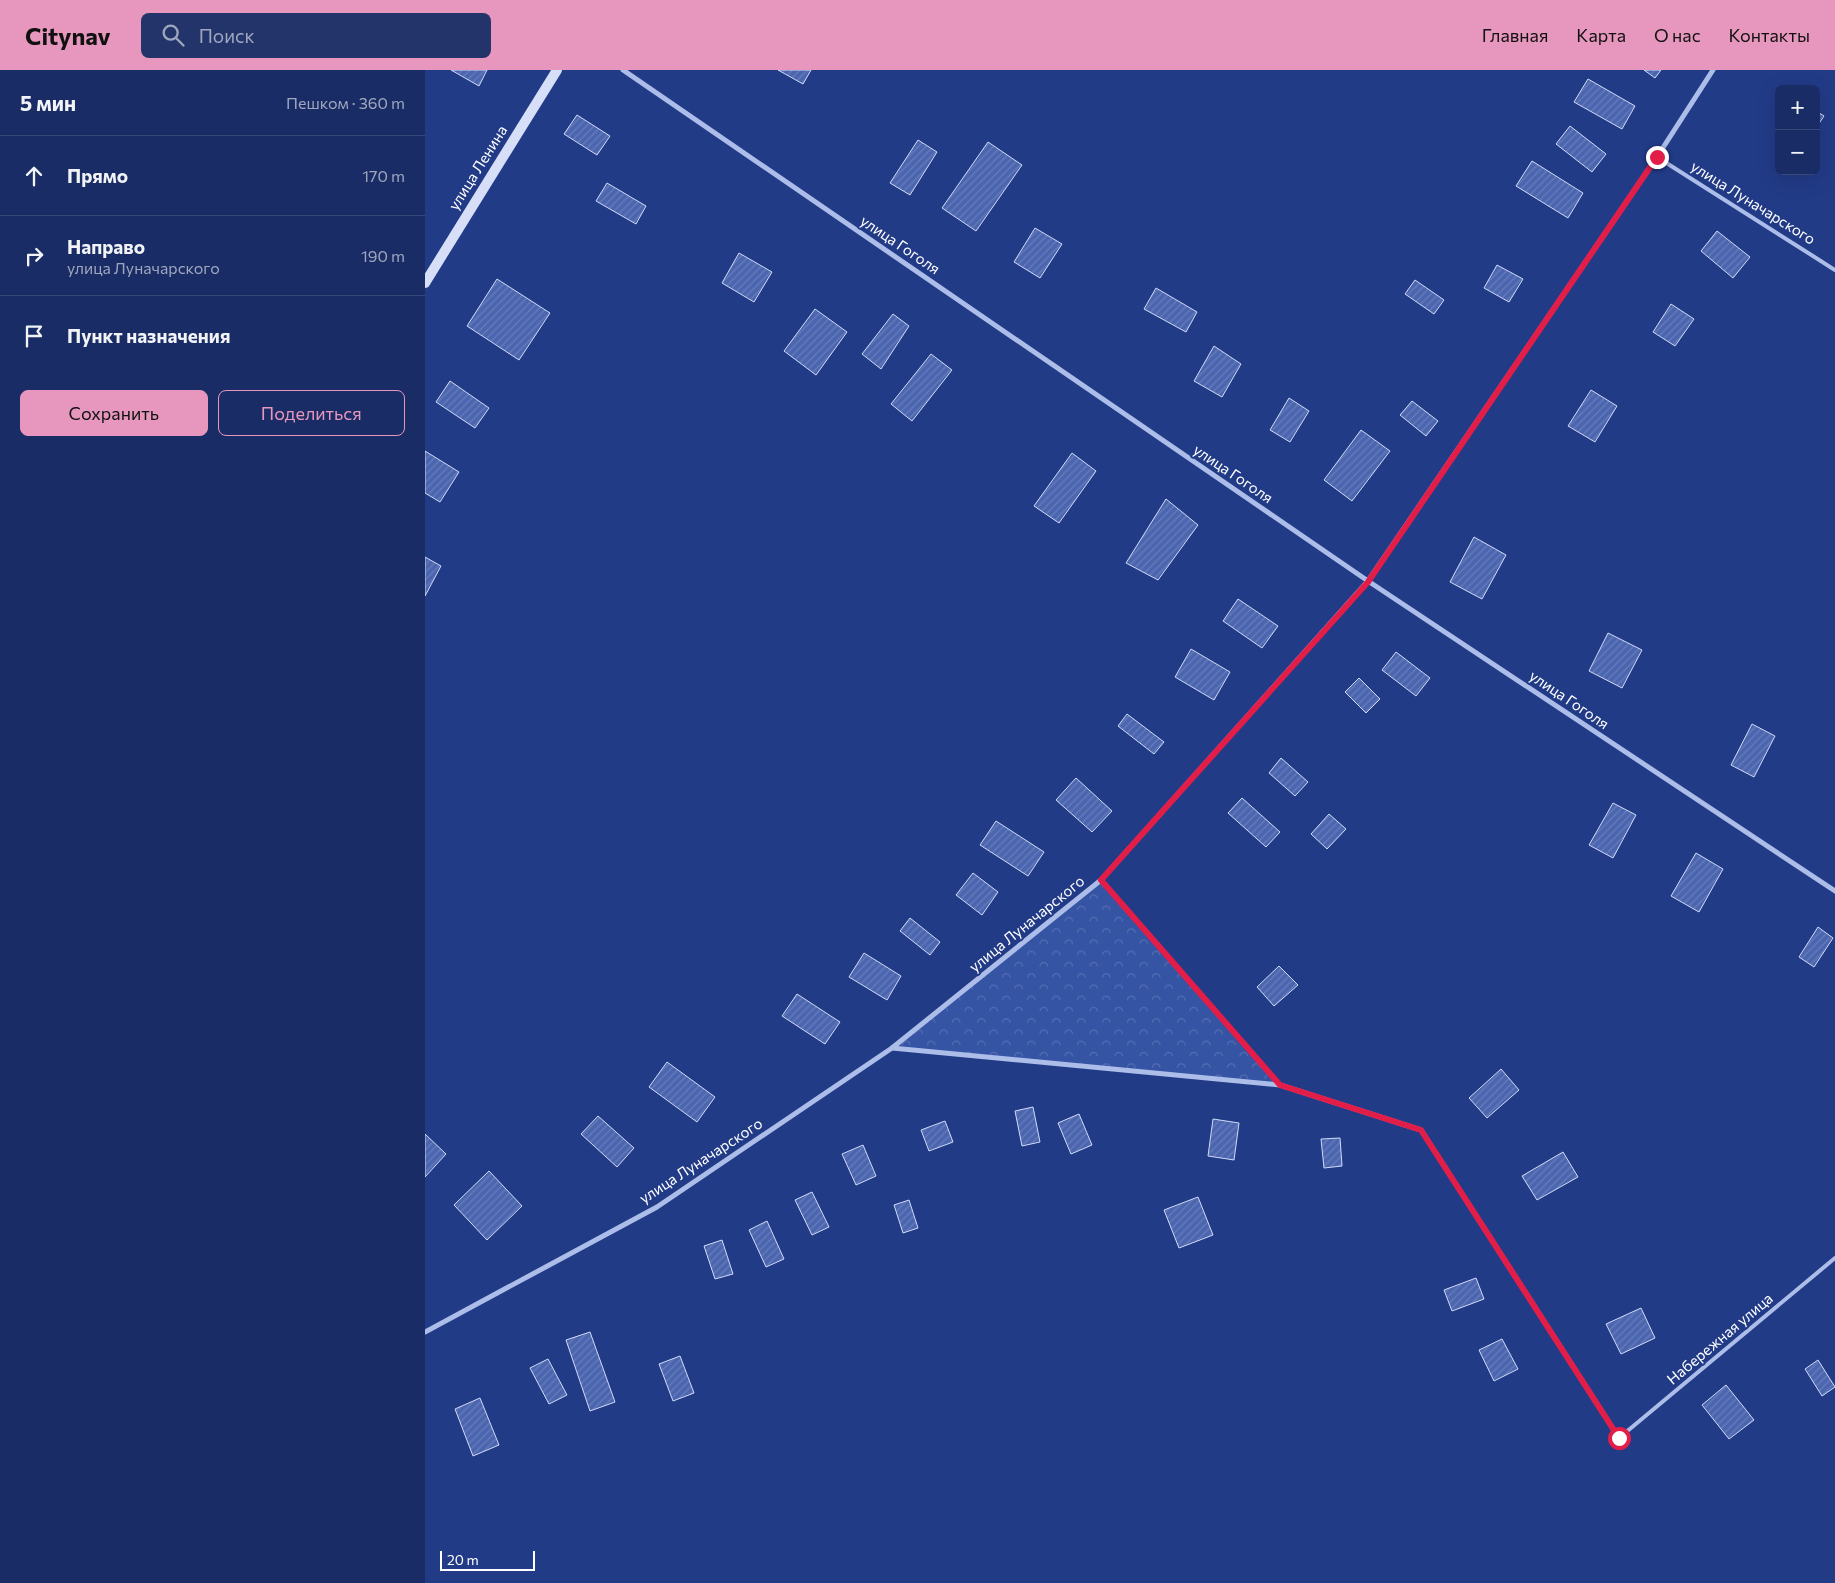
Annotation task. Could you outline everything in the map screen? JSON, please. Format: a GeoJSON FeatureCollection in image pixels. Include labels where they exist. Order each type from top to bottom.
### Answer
{"type":"FeatureCollection","features":[{"type":"Feature","properties":{"kind":"street","name":"улица Ленина"},"geometry":{"type":"LineString","coordinates":[[425,282],[557,70]]}},
{"type":"Feature","properties":{"kind":"street","name":"улица Гоголя"},"geometry":{"type":"LineString","coordinates":[[623,70],[1368,582],[1835,891]]}},
{"type":"Feature","properties":{"kind":"street","name":"улица Луначарского"},"geometry":{"type":"LineString","coordinates":[[425,1332],[657,1207],[892,1048],[1101,880],[1368,582],[1657,157],[1713,70]]}},
{"type":"Feature","properties":{"kind":"street"},"geometry":{"type":"LineString","coordinates":[[892,1048],[1280,1085],[1421,1130],[1619,1438]]}},
{"type":"Feature","properties":{"kind":"lane","name":"улица Луначарского"},"geometry":{"type":"LineString","coordinates":[[1657,157],[1835,270]]}},
{"type":"Feature","properties":{"kind":"lane"},"geometry":{"type":"LineString","coordinates":[[1101,880],[1280,1085]]}},
{"type":"Feature","properties":{"kind":"lane","name":"Набережная улица"},"geometry":{"type":"LineString","coordinates":[[1619,1438],[1835,1258]]}},
{"type":"Feature","properties":{"kind":"green space"},"geometry":{"type":"Polygon","coordinates":[[[1101,880],[1280,1085],[892,1048],[1101,880]]]}},
{"type":"Feature","properties":{"kind":"building"},"geometry":{"type":"Polygon","coordinates":[[[451,70],[487,70],[479,86],[451,70]]]}},
{"type":"Feature","properties":{"kind":"building"},"geometry":{"type":"Polygon","coordinates":[[[778,70],[811,70],[803,84],[778,70]]]}},
{"type":"Feature","properties":{"kind":"building"},"geometry":{"type":"Polygon","coordinates":[[[1644,70],[1661,70],[1655,78],[1644,70]]]}},
{"type":"Feature","properties":{"kind":"building"},"geometry":{"type":"Polygon","coordinates":[[[1588,79],[1635,106],[1622,129],[1574,102],[1588,79]]]}},
{"type":"Feature","properties":{"kind":"building"},"geometry":{"type":"Polygon","coordinates":[[[1820,114],[1824,116],[1820,122],[1820,114]]]}},
{"type":"Feature","properties":{"kind":"building"},"geometry":{"type":"Polygon","coordinates":[[[577,115],[610,136],[597,155],[564,134],[577,115]]]}},
{"type":"Feature","properties":{"kind":"building"},"geometry":{"type":"Polygon","coordinates":[[[1570,126],[1606,154],[1592,172],[1556,144],[1570,126]]]}},
{"type":"Feature","properties":{"kind":"building"},"geometry":{"type":"Polygon","coordinates":[[[918,140],[937,152],[910,195],[890,183],[918,140]]]}},
{"type":"Feature","properties":{"kind":"building"},"geometry":{"type":"Polygon","coordinates":[[[988,142],[1022,165],[976,231],[942,208],[988,142]]]}},
{"type":"Feature","properties":{"kind":"building"},"geometry":{"type":"Polygon","coordinates":[[[1532,161],[1583,193],[1568,218],[1516,186],[1532,161]]]}},
{"type":"Feature","properties":{"kind":"building"},"geometry":{"type":"Polygon","coordinates":[[[607,183],[646,206],[636,224],[596,201],[607,183]]]}},
{"type":"Feature","properties":{"kind":"building"},"geometry":{"type":"Polygon","coordinates":[[[1035,228],[1062,244],[1040,278],[1014,262],[1035,228]]]}},
{"type":"Feature","properties":{"kind":"building"},"geometry":{"type":"Polygon","coordinates":[[[1717,231],[1750,257],[1733,278],[1701,251],[1717,231]]]}},
{"type":"Feature","properties":{"kind":"building"},"geometry":{"type":"Polygon","coordinates":[[[739,253],[772,272],[754,302],[722,283],[739,253]]]}},
{"type":"Feature","properties":{"kind":"building"},"geometry":{"type":"Polygon","coordinates":[[[1497,265],[1523,279],[1509,302],[1484,288],[1497,265]]]}},
{"type":"Feature","properties":{"kind":"building"},"geometry":{"type":"Polygon","coordinates":[[[497,279],[550,313],[519,360],[467,326],[497,279]]]}},
{"type":"Feature","properties":{"kind":"building"},"geometry":{"type":"Polygon","coordinates":[[[1415,280],[1444,300],[1434,314],[1405,294],[1415,280]]]}},
{"type":"Feature","properties":{"kind":"building"},"geometry":{"type":"Polygon","coordinates":[[[1156,288],[1197,312],[1186,332],[1144,309],[1156,288]]]}},
{"type":"Feature","properties":{"kind":"building"},"geometry":{"type":"Polygon","coordinates":[[[1671,304],[1694,319],[1675,346],[1653,332],[1671,304]]]}},
{"type":"Feature","properties":{"kind":"building"},"geometry":{"type":"Polygon","coordinates":[[[815,309],[847,332],[816,375],[784,351],[815,309]]]}},
{"type":"Feature","properties":{"kind":"building"},"geometry":{"type":"Polygon","coordinates":[[[893,314],[909,326],[881,369],[862,354],[893,314]]]}},
{"type":"Feature","properties":{"kind":"building"},"geometry":{"type":"Polygon","coordinates":[[[1214,346],[1241,364],[1222,397],[1194,381],[1214,346]]]}},
{"type":"Feature","properties":{"kind":"building"},"geometry":{"type":"Polygon","coordinates":[[[931,354],[952,370],[912,421],[891,404],[931,354]]]}},
{"type":"Feature","properties":{"kind":"building"},"geometry":{"type":"Polygon","coordinates":[[[450,381],[489,408],[475,428],[436,402],[450,381]]]}},
{"type":"Feature","properties":{"kind":"building"},"geometry":{"type":"Polygon","coordinates":[[[1591,390],[1617,406],[1595,442],[1568,426],[1591,390]]]}},
{"type":"Feature","properties":{"kind":"building"},"geometry":{"type":"Polygon","coordinates":[[[1289,398],[1309,411],[1290,442],[1270,430],[1289,398]]]}},
{"type":"Feature","properties":{"kind":"building"},"geometry":{"type":"Polygon","coordinates":[[[1412,401],[1438,421],[1426,436],[1400,415],[1412,401]]]}},
{"type":"Feature","properties":{"kind":"building"},"geometry":{"type":"Polygon","coordinates":[[[1361,430],[1390,451],[1352,501],[1324,480],[1361,430]]]}},
{"type":"Feature","properties":{"kind":"building"},"geometry":{"type":"Polygon","coordinates":[[[425,451],[459,472],[440,502],[425,493],[425,451]]]}},
{"type":"Feature","properties":{"kind":"building"},"geometry":{"type":"Polygon","coordinates":[[[1072,453],[1096,471],[1059,523],[1034,506],[1072,453]]]}},
{"type":"Feature","properties":{"kind":"building"},"geometry":{"type":"Polygon","coordinates":[[[1166,499],[1198,525],[1158,580],[1126,563],[1166,499]]]}},
{"type":"Feature","properties":{"kind":"building"},"geometry":{"type":"Polygon","coordinates":[[[1474,537],[1506,555],[1482,599],[1450,582],[1474,537]]]}},
{"type":"Feature","properties":{"kind":"building"},"geometry":{"type":"Polygon","coordinates":[[[425,557],[441,566],[425,596],[425,557]]]}},
{"type":"Feature","properties":{"kind":"building"},"geometry":{"type":"Polygon","coordinates":[[[1238,599],[1278,626],[1262,648],[1223,621],[1238,599]]]}},
{"type":"Feature","properties":{"kind":"building"},"geometry":{"type":"Polygon","coordinates":[[[1608,633],[1642,650],[1622,688],[1589,671],[1608,633]]]}},
{"type":"Feature","properties":{"kind":"building"},"geometry":{"type":"Polygon","coordinates":[[[1191,649],[1230,672],[1214,700],[1175,677],[1191,649]]]}},
{"type":"Feature","properties":{"kind":"building"},"geometry":{"type":"Polygon","coordinates":[[[1396,652],[1430,678],[1416,696],[1382,670],[1396,652]]]}},
{"type":"Feature","properties":{"kind":"building"},"geometry":{"type":"Polygon","coordinates":[[[1359,678],[1380,699],[1366,713],[1345,692],[1359,678]]]}},
{"type":"Feature","properties":{"kind":"building"},"geometry":{"type":"Polygon","coordinates":[[[1127,714],[1164,742],[1154,754],[1118,726],[1127,714]]]}},
{"type":"Feature","properties":{"kind":"building"},"geometry":{"type":"Polygon","coordinates":[[[1752,724],[1775,736],[1754,777],[1731,765],[1752,724]]]}},
{"type":"Feature","properties":{"kind":"building"},"geometry":{"type":"Polygon","coordinates":[[[1281,758],[1308,782],[1295,796],[1269,773],[1281,758]]]}},
{"type":"Feature","properties":{"kind":"building"},"geometry":{"type":"Polygon","coordinates":[[[1076,778],[1112,811],[1092,832],[1056,800],[1076,778]]]}},
{"type":"Feature","properties":{"kind":"building"},"geometry":{"type":"Polygon","coordinates":[[[1242,798],[1280,832],[1266,847],[1228,813],[1242,798]]]}},
{"type":"Feature","properties":{"kind":"building"},"geometry":{"type":"Polygon","coordinates":[[[1613,803],[1636,815],[1613,858],[1589,845],[1613,803]]]}},
{"type":"Feature","properties":{"kind":"building"},"geometry":{"type":"Polygon","coordinates":[[[1329,814],[1346,829],[1327,849],[1311,834],[1329,814]]]}},
{"type":"Feature","properties":{"kind":"building"},"geometry":{"type":"Polygon","coordinates":[[[996,821],[1044,852],[1028,876],[980,845],[996,821]]]}},
{"type":"Feature","properties":{"kind":"building"},"geometry":{"type":"Polygon","coordinates":[[[1696,853],[1723,869],[1699,912],[1671,896],[1696,853]]]}},
{"type":"Feature","properties":{"kind":"building"},"geometry":{"type":"Polygon","coordinates":[[[973,873],[998,892],[982,915],[956,895],[973,873]]]}},
{"type":"Feature","properties":{"kind":"building"},"geometry":{"type":"Polygon","coordinates":[[[910,918],[940,942],[930,955],[900,931],[910,918]]]}},
{"type":"Feature","properties":{"kind":"building"},"geometry":{"type":"Polygon","coordinates":[[[1818,927],[1833,938],[1814,967],[1799,957],[1818,927]]]}},
{"type":"Feature","properties":{"kind":"building"},"geometry":{"type":"Polygon","coordinates":[[[864,953],[901,976],[887,1000],[849,977],[864,953]]]}},
{"type":"Feature","properties":{"kind":"building"},"geometry":{"type":"Polygon","coordinates":[[[1279,966],[1298,985],[1274,1006],[1257,987],[1279,966]]]}},
{"type":"Feature","properties":{"kind":"building"},"geometry":{"type":"Polygon","coordinates":[[[797,994],[840,1022],[825,1044],[782,1016],[797,994]]]}},
{"type":"Feature","properties":{"kind":"building"},"geometry":{"type":"Polygon","coordinates":[[[667,1062],[715,1097],[697,1122],[649,1087],[667,1062]]]}},
{"type":"Feature","properties":{"kind":"building"},"geometry":{"type":"Polygon","coordinates":[[[1501,1069],[1519,1090],[1487,1118],[1469,1098],[1501,1069]]]}},
{"type":"Feature","properties":{"kind":"building"},"geometry":{"type":"Polygon","coordinates":[[[1033,1107],[1040,1142],[1022,1146],[1015,1111],[1033,1107]]]}},
{"type":"Feature","properties":{"kind":"building"},"geometry":{"type":"Polygon","coordinates":[[[1079,1114],[1092,1145],[1071,1154],[1058,1123],[1079,1114]]]}},
{"type":"Feature","properties":{"kind":"building"},"geometry":{"type":"Polygon","coordinates":[[[598,1116],[634,1148],[617,1167],[581,1134],[598,1116]]]}},
{"type":"Feature","properties":{"kind":"building"},"geometry":{"type":"Polygon","coordinates":[[[1213,1119],[1239,1123],[1234,1160],[1208,1156],[1213,1119]]]}},
{"type":"Feature","properties":{"kind":"building"},"geometry":{"type":"Polygon","coordinates":[[[945,1121],[953,1142],[929,1151],[921,1130],[945,1121]]]}},
{"type":"Feature","properties":{"kind":"building"},"geometry":{"type":"Polygon","coordinates":[[[425,1134],[446,1154],[425,1177],[425,1134]]]}},
{"type":"Feature","properties":{"kind":"building"},"geometry":{"type":"Polygon","coordinates":[[[1340,1138],[1342,1166],[1324,1168],[1321,1139],[1340,1138]]]}},
{"type":"Feature","properties":{"kind":"building"},"geometry":{"type":"Polygon","coordinates":[[[863,1145],[876,1176],[856,1185],[842,1154],[863,1145]]]}},
{"type":"Feature","properties":{"kind":"building"},"geometry":{"type":"Polygon","coordinates":[[[1563,1152],[1578,1177],[1537,1200],[1522,1176],[1563,1152]]]}},
{"type":"Feature","properties":{"kind":"building"},"geometry":{"type":"Polygon","coordinates":[[[489,1171],[522,1206],[487,1240],[454,1205],[489,1171]]]}},
{"type":"Feature","properties":{"kind":"building"},"geometry":{"type":"Polygon","coordinates":[[[812,1192],[829,1227],[812,1235],[795,1200],[812,1192]]]}},
{"type":"Feature","properties":{"kind":"building"},"geometry":{"type":"Polygon","coordinates":[[[1198,1197],[1213,1235],[1179,1248],[1164,1210],[1198,1197]]]}},
{"type":"Feature","properties":{"kind":"building"},"geometry":{"type":"Polygon","coordinates":[[[909,1200],[918,1228],[903,1233],[894,1205],[909,1200]]]}},
{"type":"Feature","properties":{"kind":"building"},"geometry":{"type":"Polygon","coordinates":[[[767,1221],[784,1259],[766,1267],[749,1230],[767,1221]]]}},
{"type":"Feature","properties":{"kind":"building"},"geometry":{"type":"Polygon","coordinates":[[[722,1240],[733,1274],[715,1279],[704,1246],[722,1240]]]}},
{"type":"Feature","properties":{"kind":"building"},"geometry":{"type":"Polygon","coordinates":[[[1476,1278],[1484,1299],[1452,1311],[1444,1290],[1476,1278]]]}},
{"type":"Feature","properties":{"kind":"building"},"geometry":{"type":"Polygon","coordinates":[[[1641,1308],[1655,1338],[1621,1354],[1606,1324],[1641,1308]]]}},
{"type":"Feature","properties":{"kind":"building"},"geometry":{"type":"Polygon","coordinates":[[[590,1332],[615,1402],[590,1411],[566,1340],[590,1332]]]}},
{"type":"Feature","properties":{"kind":"building"},"geometry":{"type":"Polygon","coordinates":[[[1502,1339],[1518,1369],[1494,1381],[1479,1350],[1502,1339]]]}},
{"type":"Feature","properties":{"kind":"building"},"geometry":{"type":"Polygon","coordinates":[[[680,1356],[694,1393],[673,1401],[659,1364],[680,1356]]]}},
{"type":"Feature","properties":{"kind":"building"},"geometry":{"type":"Polygon","coordinates":[[[548,1359],[567,1395],[549,1404],[530,1368],[548,1359]]]}},
{"type":"Feature","properties":{"kind":"building"},"geometry":{"type":"Polygon","coordinates":[[[1818,1360],[1835,1387],[1822,1396],[1805,1369],[1818,1360]]]}},
{"type":"Feature","properties":{"kind":"building"},"geometry":{"type":"Polygon","coordinates":[[[1726,1385],[1754,1420],[1729,1439],[1702,1405],[1726,1385]]]}},
{"type":"Feature","properties":{"kind":"building"},"geometry":{"type":"Polygon","coordinates":[[[480,1398],[499,1445],[473,1456],[455,1409],[480,1398]]]}},
{"type":"Feature","properties":{"kind":"route"},"geometry":{"type":"LineString","coordinates":[[1619,1438],[1421,1130],[1280,1085],[1101,880],[1368,582],[1657,157]]}}]}
